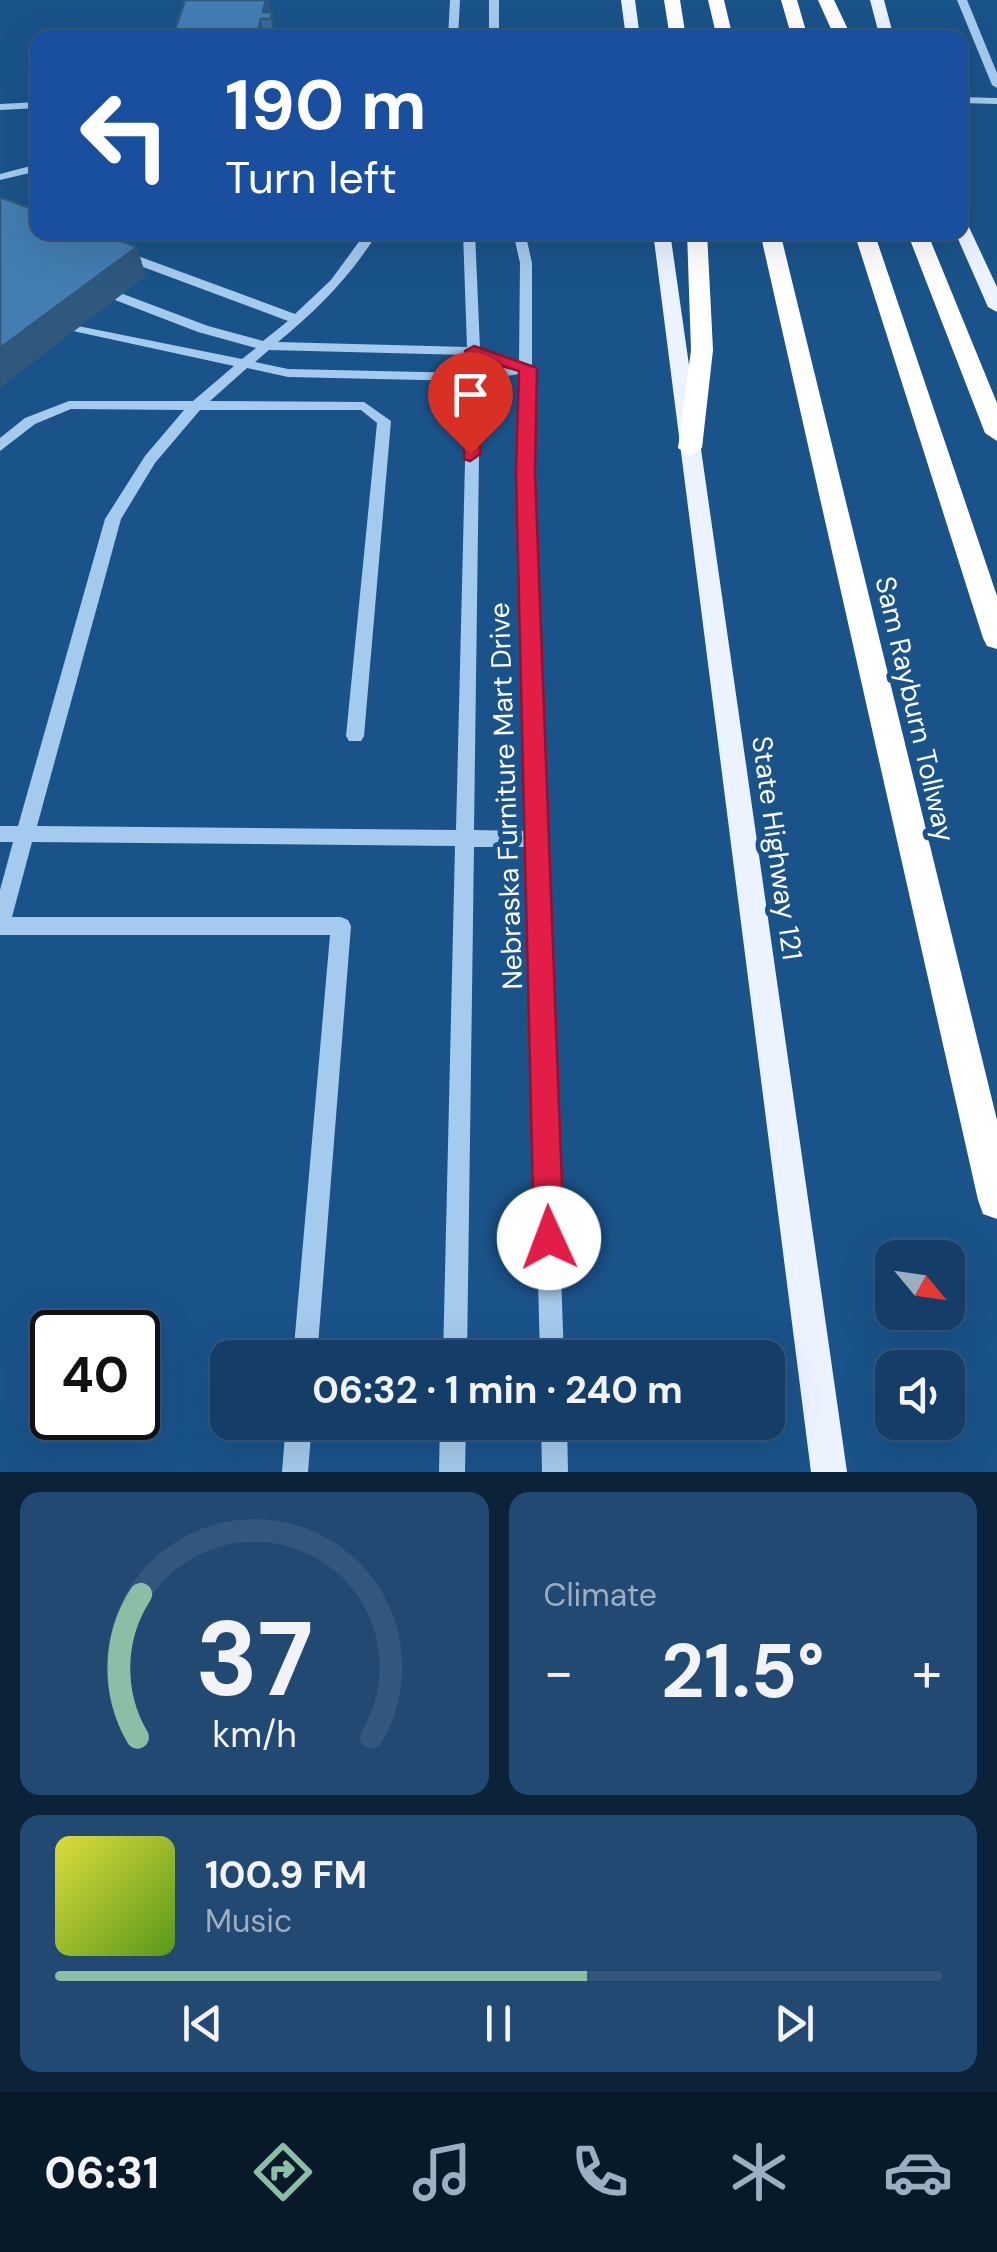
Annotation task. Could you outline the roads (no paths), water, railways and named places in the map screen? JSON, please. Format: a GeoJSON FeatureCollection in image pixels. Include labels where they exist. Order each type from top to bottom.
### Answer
{"type":"FeatureCollection","features":[{"type":"Feature","properties":{"kind":"highway"},"geometry":{"type":"LineString","coordinates":[[672,0],[677,30]]}},
{"type":"Feature","properties":{"kind":"highway"},"geometry":{"type":"LineString","coordinates":[[716,0],[723,30]]}},
{"type":"Feature","properties":{"kind":"highway"},"geometry":{"type":"LineString","coordinates":[[789,0],[798,30]]}},
{"type":"Feature","properties":{"kind":"highway"},"geometry":{"type":"LineString","coordinates":[[826,0],[840,30]]}},
{"type":"Feature","properties":{"kind":"highway"},"geometry":{"type":"LineString","coordinates":[[690,448],[702,350],[697,240]]}},
{"type":"Feature","properties":{"kind":"highway","name":"Sam Rayburn Tollway"},"geometry":{"type":"LineString","coordinates":[[772,240],[997,1200]]}},
{"type":"Feature","properties":{"kind":"highway"},"geometry":{"type":"LineString","coordinates":[[867,240],[997,638]]}},
{"type":"Feature","properties":{"kind":"highway"},"geometry":{"type":"LineString","coordinates":[[920,240],[997,433]]}},
{"type":"Feature","properties":{"kind":"main road"},"geometry":{"type":"LineString","coordinates":[[628,0],[632,30]]}},
{"type":"Feature","properties":{"kind":"main road"},"geometry":{"type":"LineString","coordinates":[[877,0],[885,30]]}},
{"type":"Feature","properties":{"kind":"main road","name":"State Highway 121"},"geometry":{"type":"LineString","coordinates":[[662,240],[829,1472]]}},
{"type":"Feature","properties":{"kind":"main road"},"geometry":{"type":"LineString","coordinates":[[967,240],[997,308]]}},
{"type":"Feature","properties":{"kind":"street"},"geometry":{"type":"LineString","coordinates":[[452,30],[454,0]]}},
{"type":"Feature","properties":{"kind":"street"},"geometry":{"type":"LineString","coordinates":[[494,0],[494,30]]}},
{"type":"Feature","properties":{"kind":"street"},"geometry":{"type":"LineString","coordinates":[[962,0],[997,86]]}},
{"type":"Feature","properties":{"kind":"street"},"geometry":{"type":"LineString","coordinates":[[968,100],[997,101]]}},
{"type":"Feature","properties":{"kind":"street"},"geometry":{"type":"LineString","coordinates":[[0,107],[30,105]]}},
{"type":"Feature","properties":{"kind":"street"},"geometry":{"type":"LineString","coordinates":[[0,177],[30,169]]}},
{"type":"Feature","properties":{"kind":"street"},"geometry":{"type":"LineString","coordinates":[[306,1340],[340,926],[0,925],[114,519],[146,460],[196,406],[344,278],[367,240]]}},
{"type":"Feature","properties":{"kind":"street","name":"Nebraska Furniture Mart Drive"},"geometry":{"type":"LineString","coordinates":[[454,1340],[474,351],[469,240]]}},
{"type":"Feature","properties":{"kind":"street","name":"Nebraska Furniture Mart Drive"},"geometry":{"type":"LineString","coordinates":[[522,240],[526,263],[526,472],[552,1340]]}},
{"type":"Feature","properties":{"kind":"street"},"geometry":{"type":"LineString","coordinates":[[112,252],[296,319]]}},
{"type":"Feature","properties":{"kind":"street"},"geometry":{"type":"LineString","coordinates":[[119,297],[203,329],[265,346],[474,351],[528,368]]}},
{"type":"Feature","properties":{"kind":"street"},"geometry":{"type":"LineString","coordinates":[[78,328],[288,373],[472,377],[528,368]]}},
{"type":"Feature","properties":{"kind":"street"},"geometry":{"type":"LineString","coordinates":[[0,446],[30,422],[69,405],[364,406],[384,421],[356,736]]}},
{"type":"Feature","properties":{"kind":"street"},"geometry":{"type":"LineString","coordinates":[[0,834],[538,838]]}},
{"type":"Feature","properties":{"kind":"street"},"geometry":{"type":"LineString","coordinates":[[295,1472],[298,1440]]}},
{"type":"Feature","properties":{"kind":"street"},"geometry":{"type":"LineString","coordinates":[[452,1472],[453,1440]]}},
{"type":"Feature","properties":{"kind":"street"},"geometry":{"type":"LineString","coordinates":[[554,1440],[555,1472]]}}]}
